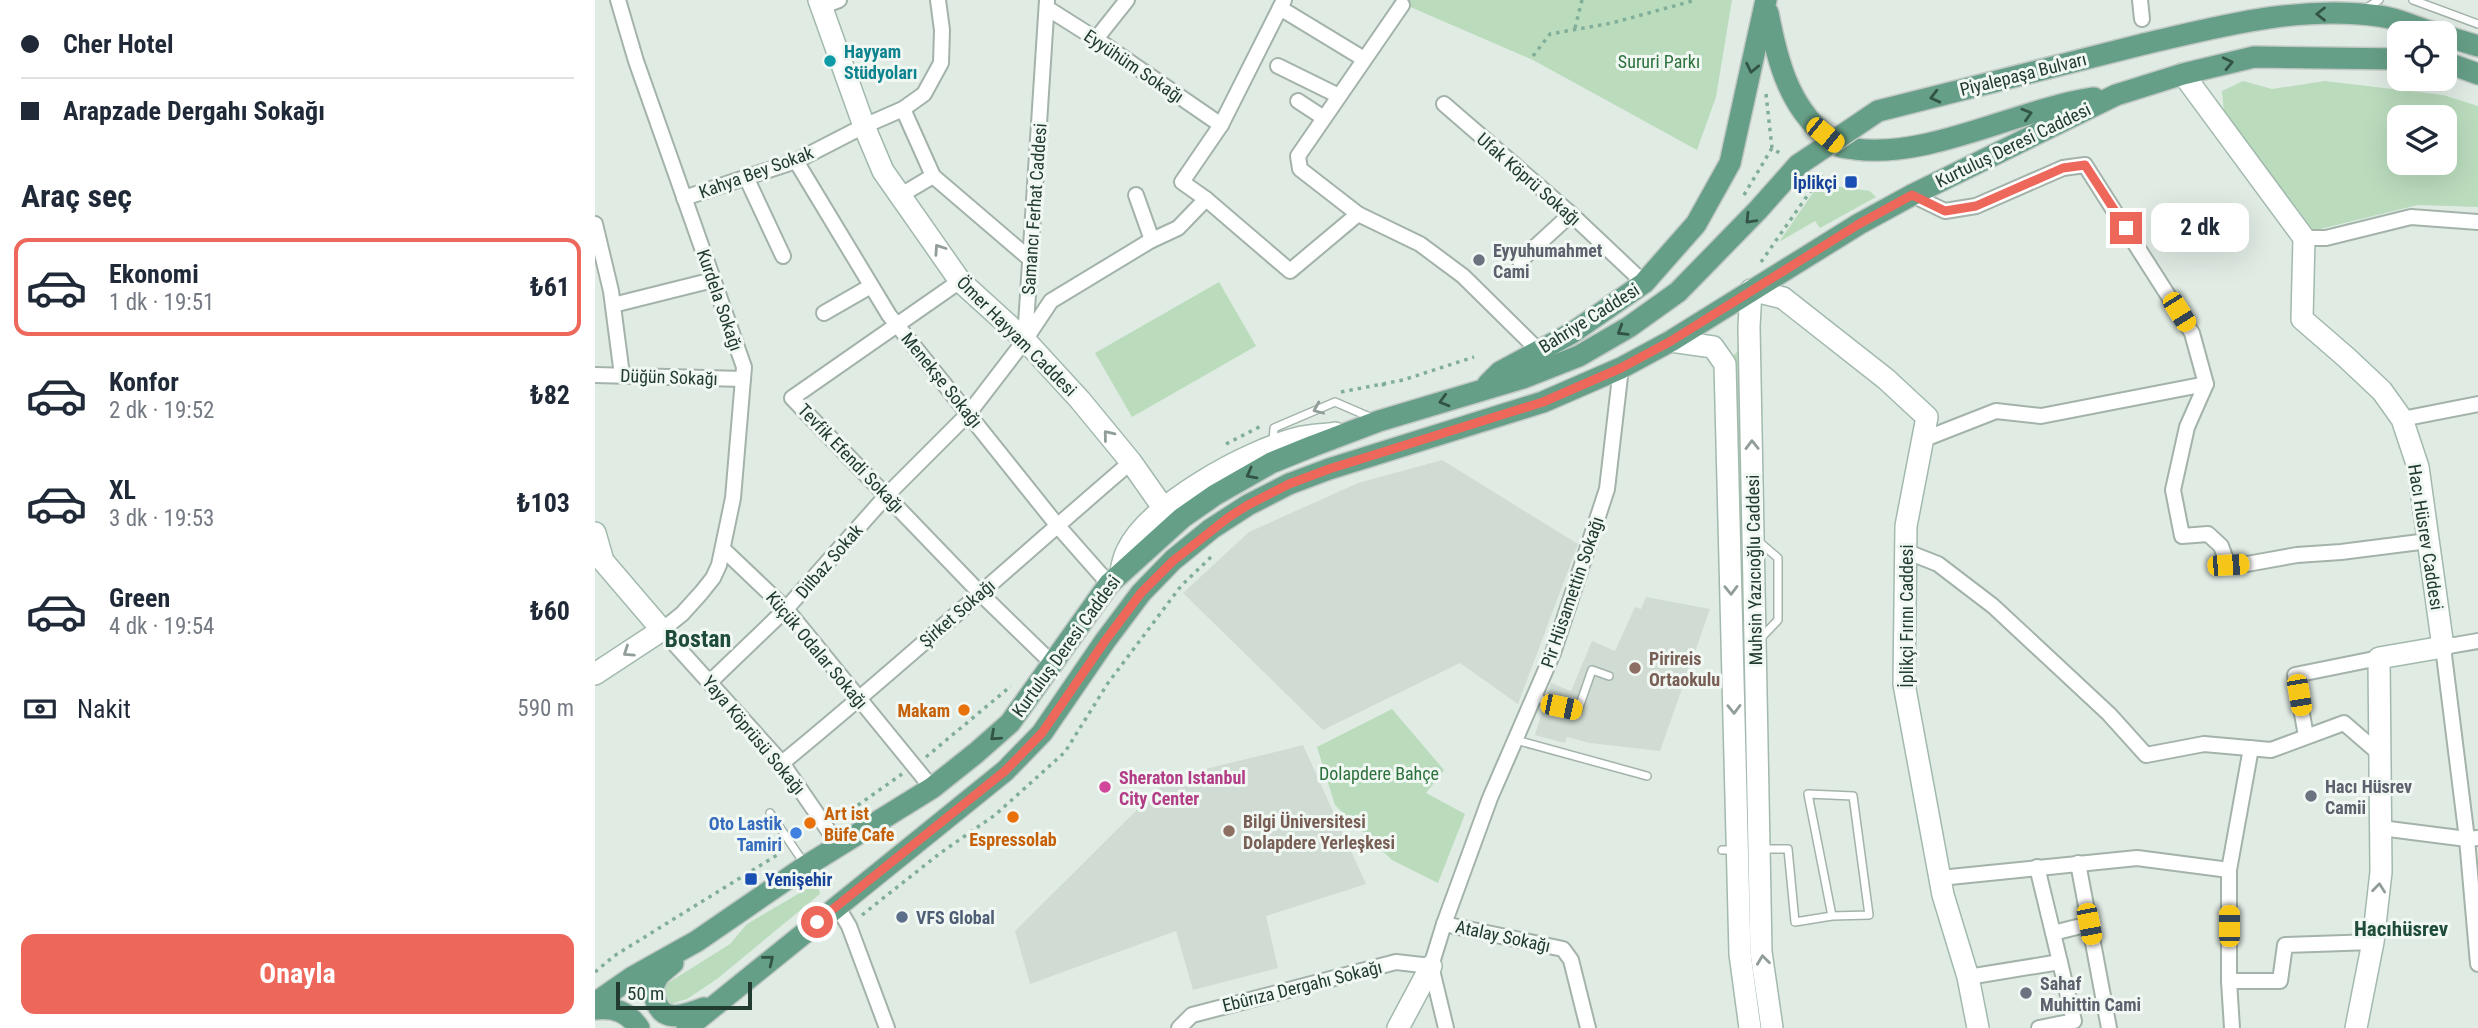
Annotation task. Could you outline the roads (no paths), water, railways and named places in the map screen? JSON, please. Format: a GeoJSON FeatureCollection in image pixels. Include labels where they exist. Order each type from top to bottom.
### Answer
{"type":"FeatureCollection","features":[{"type":"Feature","properties":{"kind":"main road","name":"Bahriye Caddesi"},"geometry":{"type":"LineString","coordinates":[[1766,0],[1777,60],[1789,88],[1810,123],[1839,146],[1877,152],[1925,145],[2066,102],[2116,95]]}},
{"type":"Feature","properties":{"kind":"main road","name":"Bahriye Caddesi"},"geometry":{"type":"LineString","coordinates":[[1482,390],[1500,372],[1572,333],[1644,283],[1696,224],[1730,163],[1766,0]]}},
{"type":"Feature","properties":{"kind":"main road","name":"Piyalepaşa Bulvarı"},"geometry":{"type":"LineString","coordinates":[[1678,292],[1798,165],[1878,111],[2248,19],[2316,14],[2380,16],[2396,21]]}},
{"type":"Feature","properties":{"kind":"main road"},"geometry":{"type":"LineString","coordinates":[[2457,40],[2478,46]]}},
{"type":"Feature","properties":{"kind":"main road"},"geometry":{"type":"LineString","coordinates":[[2116,95],[2182,74],[2253,57],[2387,59]]}},
{"type":"Feature","properties":{"kind":"main road"},"geometry":{"type":"LineString","coordinates":[[2457,66],[2478,74]]}},
{"type":"Feature","properties":{"kind":"main road","name":"Kurtuluş Deresi Caddesi"},"geometry":{"type":"LineString","coordinates":[[687,1028],[1005,771],[1042,733],[1141,593],[1211,529],[1248,505],[1289,484],[1543,402],[1621,368],[1671,341],[1859,224],[1912,195],[2116,95]]}},
{"type":"Feature","properties":{"kind":"main road","name":"Kurtuluş Deresi Caddesi"},"geometry":{"type":"LineString","coordinates":[[595,1003],[631,978],[697,941],[806,866],[932,788],[976,754],[1010,723],[1115,578],[1182,518],[1215,495],[1271,463],[1355,430],[1523,378],[1579,356],[1629,327],[1678,292]]}},
{"type":"Feature","properties":{"kind":"main road"},"geometry":{"type":"LineString","coordinates":[[697,941],[655,981],[653,986],[656,1005],[668,1016],[677,1016],[716,1003]]}},
{"type":"Feature","properties":{"kind":"main road"},"geometry":{"type":"LineString","coordinates":[[595,1009],[618,1010],[630,1016],[639,1028]]}},
{"type":"Feature","properties":{"kind":"street","name":"Kurdela Sokağı"},"geometry":{"type":"LineString","coordinates":[[618,0],[636,61],[744,367],[733,498],[723,549],[713,578],[682,614],[662,629]]}},
{"type":"Feature","properties":{"kind":"street","name":"Kahya Bey Sokak"},"geometry":{"type":"LineString","coordinates":[[684,198],[796,161],[903,109],[924,94],[941,63],[942,30],[938,0]]}},
{"type":"Feature","properties":{"kind":"street"},"geometry":{"type":"LineString","coordinates":[[1096,39],[1127,0]]}},
{"type":"Feature","properties":{"kind":"street"},"geometry":{"type":"LineString","coordinates":[[2140,0],[2142,19]]}},
{"type":"Feature","properties":{"kind":"street","name":"Ömer Hayyam Caddesi"},"geometry":{"type":"LineString","coordinates":[[826,2],[864,126],[883,171],[960,281],[1025,340],[1080,400],[1131,462],[1164,509]]}},
{"type":"Feature","properties":{"kind":"street"},"geometry":{"type":"LineString","coordinates":[[1357,214],[1290,271],[1206,199],[1182,182],[1221,125],[1283,2],[1364,59]]}},
{"type":"Feature","properties":{"kind":"street","name":"Eyyühüm Sokağı"},"geometry":{"type":"LineString","coordinates":[[1047,4],[1221,125]]}},
{"type":"Feature","properties":{"kind":"street","name":"Samancı Ferhat Caddesi"},"geometry":{"type":"LineString","coordinates":[[1025,340],[1047,4]]}},
{"type":"Feature","properties":{"kind":"street"},"geometry":{"type":"LineString","coordinates":[[1402,5],[1298,156],[1300,169],[1357,214],[1420,244],[1464,276],[1539,351]]}},
{"type":"Feature","properties":{"kind":"street"},"geometry":{"type":"LineString","coordinates":[[1278,66],[1339,96]]}},
{"type":"Feature","properties":{"kind":"street"},"geometry":{"type":"LineString","coordinates":[[2182,74],[2304,238],[2326,238],[2411,217],[2478,222]]}},
{"type":"Feature","properties":{"kind":"street"},"geometry":{"type":"LineString","coordinates":[[1298,101],[1324,118]]}},
{"type":"Feature","properties":{"kind":"street","name":"Ufak Köprü Sokağı"},"geometry":{"type":"LineString","coordinates":[[1444,104],[1571,214],[1644,283]]}},
{"type":"Feature","properties":{"kind":"street"},"geometry":{"type":"LineString","coordinates":[[903,109],[933,176],[1030,259]]}},
{"type":"Feature","properties":{"kind":"street","name":"Menekşe Sokağı"},"geometry":{"type":"LineString","coordinates":[[796,161],[898,326],[1058,524],[1115,578]]}},
{"type":"Feature","properties":{"kind":"street"},"geometry":{"type":"LineString","coordinates":[[1912,195],[1945,211],[1976,206],[2063,168],[2085,165],[2192,333],[2206,384],[2187,428],[2173,490],[2182,536],[2208,534],[2221,546],[2228,565],[2428,541]]}},
{"type":"Feature","properties":{"kind":"street"},"geometry":{"type":"LineString","coordinates":[[901,195],[933,176]]}},
{"type":"Feature","properties":{"kind":"street"},"geometry":{"type":"LineString","coordinates":[[746,177],[783,256]]}},
{"type":"Feature","properties":{"kind":"street"},"geometry":{"type":"LineString","coordinates":[[1136,195],[1151,241]]}},
{"type":"Feature","properties":{"kind":"street","name":"Samancı Ferhat Caddesi"},"geometry":{"type":"LineString","coordinates":[[1025,340],[1051,301],[1151,241],[1178,228],[1206,199]]}},
{"type":"Feature","properties":{"kind":"street"},"geometry":{"type":"LineString","coordinates":[[1520,261],[1571,214]]}},
{"type":"Feature","properties":{"kind":"street"},"geometry":{"type":"LineString","coordinates":[[595,224],[613,305],[622,375]]}},
{"type":"Feature","properties":{"kind":"street","name":"Hacı Hüsrev Caddesi"},"geometry":{"type":"LineString","coordinates":[[2304,238],[2302,319],[2382,391],[2402,419],[2418,467],[2443,647]]}},
{"type":"Feature","properties":{"kind":"street"},"geometry":{"type":"LineString","coordinates":[[613,305],[713,281]]}},
{"type":"Feature","properties":{"kind":"street","name":"Tevfik Efendi Sokağı"},"geometry":{"type":"LineString","coordinates":[[960,281],[792,398],[980,593],[1053,664]]}},
{"type":"Feature","properties":{"kind":"street"},"geometry":{"type":"LineString","coordinates":[[824,313],[871,286]]}},
{"type":"Feature","properties":{"kind":"street","name":"Muhsin Yazıcıoğlu Caddesi"},"geometry":{"type":"LineString","coordinates":[[1751,290],[1749,327],[1761,952],[1772,1028]]}},
{"type":"Feature","properties":{"kind":"street","name":"İplikçi Fırını Caddesi"},"geometry":{"type":"LineString","coordinates":[[1751,290],[1783,298],[1887,379],[1927,417],[1906,526],[1904,684],[1940,878],[1968,977],[1978,1028]]}},
{"type":"Feature","properties":{"kind":"street","name":"Dilbaz Sokak"},"geometry":{"type":"LineString","coordinates":[[710,682],[786,609],[887,495],[969,413],[1025,340]]}},
{"type":"Feature","properties":{"kind":"street"},"geometry":{"type":"LineString","coordinates":[[1671,341],[1713,347],[1725,364]]}},
{"type":"Feature","properties":{"kind":"street"},"geometry":{"type":"LineString","coordinates":[[1725,364],[1725,353],[1734,346],[1745,348],[1750,355]]}},
{"type":"Feature","properties":{"kind":"street","name":"Muhsin Yazıcıoğlu Caddesi"},"geometry":{"type":"LineString","coordinates":[[1725,364],[1732,641],[1730,850],[1750,1028]]}},
{"type":"Feature","properties":{"kind":"street","name":"Pir Hüsamettin Sokağı"},"geometry":{"type":"LineString","coordinates":[[1431,966],[1490,798],[1553,653],[1608,489],[1621,368]]}},
{"type":"Feature","properties":{"kind":"street","name":"Düğün Sokağı"},"geometry":{"type":"LineString","coordinates":[[595,375],[743,379]]}},
{"type":"Feature","properties":{"kind":"street"},"geometry":{"type":"LineString","coordinates":[[1922,440],[1996,411],[2041,416],[2206,384]]}},
{"type":"Feature","properties":{"kind":"street"},"geometry":{"type":"LineString","coordinates":[[2402,419],[2478,404]]}},
{"type":"Feature","properties":{"kind":"street"},"geometry":{"type":"LineString","coordinates":[[1115,578],[1138,534],[1164,509],[1202,482],[1245,457],[1298,438],[1355,430]]}},
{"type":"Feature","properties":{"kind":"street","name":"Şirket Sokağı"},"geometry":{"type":"LineString","coordinates":[[782,763],[859,700],[1131,462]]}},
{"type":"Feature","properties":{"kind":"street"},"geometry":{"type":"LineString","coordinates":[[595,533],[603,561],[662,629],[595,674]]}},
{"type":"Feature","properties":{"kind":"street"},"geometry":{"type":"LineString","coordinates":[[1730,538],[1754,537]]}},
{"type":"Feature","properties":{"kind":"street","name":"Küçük Odalar Sokağı"},"geometry":{"type":"LineString","coordinates":[[723,549],[786,609],[932,788]]}},
{"type":"Feature","properties":{"kind":"street"},"geometry":{"type":"LineString","coordinates":[[1905,551],[1938,564],[1993,606],[2109,714],[2146,754],[2204,744],[2271,750],[2344,723],[2381,755]]}},
{"type":"Feature","properties":{"kind":"street","name":"Yaya Köprüsü Sokağı"},"geometry":{"type":"LineString","coordinates":[[662,629],[782,763],[839,846]]}},
{"type":"Feature","properties":{"kind":"street"},"geometry":{"type":"LineString","coordinates":[[1732,641],[1756,643]]}},
{"type":"Feature","properties":{"kind":"street"},"geometry":{"type":"LineString","coordinates":[[2306,736],[2295,675],[2478,641]]}},
{"type":"Feature","properties":{"kind":"street"},"geometry":{"type":"LineString","coordinates":[[2443,647],[2472,839],[2478,964]]}},
{"type":"Feature","properties":{"kind":"street"},"geometry":{"type":"LineString","coordinates":[[2356,1028],[2373,942],[2381,872],[2379,658]]}},
{"type":"Feature","properties":{"kind":"street"},"geometry":{"type":"LineString","coordinates":[[2232,1028],[2229,981],[2229,870],[2251,748]]}},
{"type":"Feature","properties":{"kind":"street"},"geometry":{"type":"LineString","coordinates":[[2381,828],[2472,839]]}},
{"type":"Feature","properties":{"kind":"street"},"geometry":{"type":"LineString","coordinates":[[1730,850],[1759,849]]}},
{"type":"Feature","properties":{"kind":"street"},"geometry":{"type":"LineString","coordinates":[[1940,878],[2137,858],[2229,870]]}},
{"type":"Feature","properties":{"kind":"street"},"geometry":{"type":"LineString","coordinates":[[2078,863],[2109,1028]]}},
{"type":"Feature","properties":{"kind":"street"},"geometry":{"type":"LineString","coordinates":[[2037,867],[2074,1021],[2039,1028]]}},
{"type":"Feature","properties":{"kind":"street"},"geometry":{"type":"LineString","coordinates":[[837,906],[849,926],[887,1028]]}},
{"type":"Feature","properties":{"kind":"street","name":"Atalay Sokağı"},"geometry":{"type":"LineString","coordinates":[[1444,924],[1563,949],[1571,960],[1588,1028]]}},
{"type":"Feature","properties":{"kind":"street"},"geometry":{"type":"LineString","coordinates":[[2053,933],[2089,924]]}},
{"type":"Feature","properties":{"kind":"street"},"geometry":{"type":"LineString","coordinates":[[2229,981],[2280,981],[2285,945],[2373,942]]}},
{"type":"Feature","properties":{"kind":"street","name":"Ebûrıza Dergahı Sokağı"},"geometry":{"type":"LineString","coordinates":[[1179,1028],[1192,1015],[1396,962],[1431,966]]}},
{"type":"Feature","properties":{"kind":"street"},"geometry":{"type":"LineString","coordinates":[[1968,977],[2060,962]]}},
{"type":"Feature","properties":{"kind":"street"},"geometry":{"type":"LineString","coordinates":[[1398,1028],[1431,966]]}},
{"type":"Feature","properties":{"kind":"street"},"geometry":{"type":"LineString","coordinates":[[1431,966],[1446,1028]]}},
{"type":"Feature","properties":{"kind":"lane"},"geometry":{"type":"LineString","coordinates":[[2356,15],[2379,0]]}},
{"type":"Feature","properties":{"kind":"lane"},"geometry":{"type":"LineString","coordinates":[[2413,0],[2478,24]]}},
{"type":"Feature","properties":{"kind":"lane"},"geometry":{"type":"LineString","coordinates":[[1272,447],[1274,428],[1335,402],[1379,421]]}},
{"type":"Feature","properties":{"kind":"lane"},"geometry":{"type":"LineString","coordinates":[[1536,693],[1545,703],[1577,710],[1592,670],[1609,676]]}},
{"type":"Feature","properties":{"kind":"lane"},"geometry":{"type":"LineString","coordinates":[[1515,740],[1647,776]]}},
{"type":"Feature","properties":{"kind":"lane"},"geometry":{"type":"LineString","coordinates":[[1759,849],[1788,849],[1794,922],[1832,916],[1869,915],[1853,796],[1808,794],[1832,916]]}},
{"type":"Feature","properties":{"kind":"lane"},"geometry":{"type":"LineString","coordinates":[[770,813],[806,866]]}},
{"type":"Feature","properties":{"kind":"place","name":"Hayyam Stüdyoları"},"geometry":{"type":"Point","coordinates":[830,61]}},
{"type":"Feature","properties":{"kind":"place","name":"İplikçi"},"geometry":{"type":"Point","coordinates":[1851,182]}},
{"type":"Feature","properties":{"kind":"place","name":"Eyyuhumahmet Cami"},"geometry":{"type":"Point","coordinates":[1479,260]}},
{"type":"Feature","properties":{"kind":"place","name":"Pirireis Ortaokulu"},"geometry":{"type":"Point","coordinates":[1635,668]}},
{"type":"Feature","properties":{"kind":"place","name":"Makam"},"geometry":{"type":"Point","coordinates":[964,710]}},
{"type":"Feature","properties":{"kind":"place","name":"Sheraton Istanbul City Center"},"geometry":{"type":"Point","coordinates":[1105,787]}},
{"type":"Feature","properties":{"kind":"place","name":"Hacı Hüsrev Camii"},"geometry":{"type":"Point","coordinates":[2311,796]}},
{"type":"Feature","properties":{"kind":"place","name":"Espressolab"},"geometry":{"type":"Point","coordinates":[1013,817]}},
{"type":"Feature","properties":{"kind":"place","name":"Art ist Büfe Cafe"},"geometry":{"type":"Point","coordinates":[810,823]}},
{"type":"Feature","properties":{"kind":"place","name":"Bilgi Üniversitesi Dolapdere Yerleşkesi"},"geometry":{"type":"Point","coordinates":[1229,831]}},
{"type":"Feature","properties":{"kind":"place","name":"Oto Lastik Tamiri"},"geometry":{"type":"Point","coordinates":[796,833]}},
{"type":"Feature","properties":{"kind":"place","name":"Yenişehir"},"geometry":{"type":"Point","coordinates":[751,879]}},
{"type":"Feature","properties":{"kind":"place","name":"VFS Global"},"geometry":{"type":"Point","coordinates":[902,917]}},
{"type":"Feature","properties":{"kind":"place","name":"Sahaf Muhittin Cami"},"geometry":{"type":"Point","coordinates":[2026,993]}},
{"type":"Feature","properties":{"kind":"district","name":"Bostan"},"geometry":{"type":"Point","coordinates":[698,639]}},
{"type":"Feature","properties":{"kind":"district","name":"Hacıhüsrev"},"geometry":{"type":"Point","coordinates":[2401,929]}},
{"type":"Feature","properties":{"kind":"park label","name":"Sururi Parkı"},"geometry":{"type":"Point","coordinates":[1659,61]}},
{"type":"Feature","properties":{"kind":"park label","name":"Dolapdere Bahçe"},"geometry":{"type":"Point","coordinates":[1379,773]}}]}
